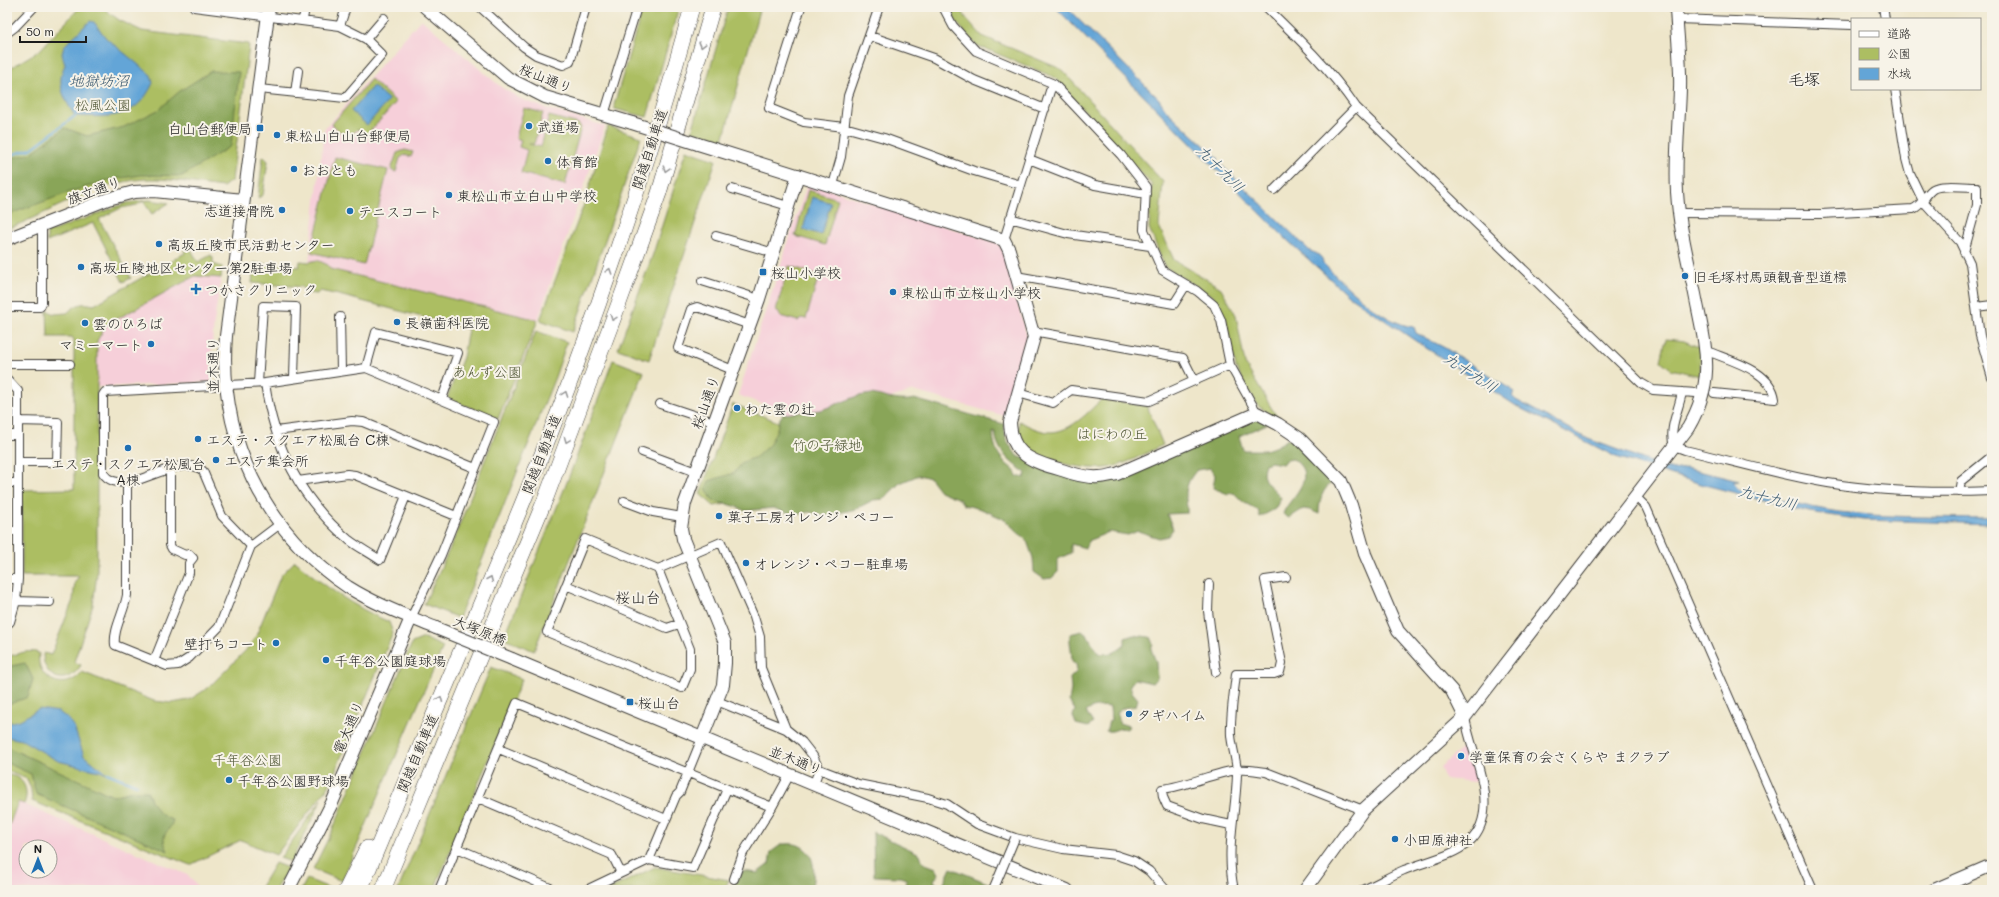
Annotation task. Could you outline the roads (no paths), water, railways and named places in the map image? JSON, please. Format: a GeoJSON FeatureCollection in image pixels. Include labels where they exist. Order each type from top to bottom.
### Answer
{"type":"FeatureCollection","features":[{"type":"Feature","properties":{"kind":"highway","name":"関越自動車道"},"geometry":{"type":"LineString","coordinates":[[360,890],[527,491],[600,299],[644,165],[692,7]]}},
{"type":"Feature","properties":{"kind":"highway","name":"関越自動車道"},"geometry":{"type":"LineString","coordinates":[[383,890],[547,495],[618,306],[659,193],[713,7]]}},
{"type":"Feature","properties":{"kind":"highway"},"geometry":{"type":"LineString","coordinates":[[346,890],[423,739]]}},
{"type":"Feature","properties":{"kind":"street"},"geometry":{"type":"LineString","coordinates":[[7,32],[16,27],[34,7]]}},
{"type":"Feature","properties":{"kind":"street"},"geometry":{"type":"LineString","coordinates":[[194,7],[268,12],[340,26],[366,39],[382,55],[345,98],[259,89]]}},
{"type":"Feature","properties":{"kind":"street"},"geometry":{"type":"LineString","coordinates":[[303,20],[304,7]]}},
{"type":"Feature","properties":{"kind":"street"},"geometry":{"type":"LineString","coordinates":[[340,26],[346,7]]}},
{"type":"Feature","properties":{"kind":"street","name":"桜山通り"},"geometry":{"type":"LineString","coordinates":[[425,7],[508,78],[545,97],[798,175],[759,299],[696,472],[680,528],[688,556],[725,643],[725,663],[722,685],[702,738]]}},
{"type":"Feature","properties":{"kind":"street"},"geometry":{"type":"LineString","coordinates":[[480,7],[491,10],[524,47],[536,55],[567,65],[570,62],[586,7]]}},
{"type":"Feature","properties":{"kind":"street"},"geometry":{"type":"LineString","coordinates":[[604,115],[637,7]]}},
{"type":"Feature","properties":{"kind":"street"},"geometry":{"type":"LineString","coordinates":[[800,7],[769,108],[804,122],[844,127],[884,138],[1021,185]]}},
{"type":"Feature","properties":{"kind":"street"},"geometry":{"type":"LineString","coordinates":[[833,185],[841,157],[848,96],[879,7]]}},
{"type":"Feature","properties":{"kind":"street"},"geometry":{"type":"LineString","coordinates":[[943,7],[953,26],[976,51],[1054,84],[1121,155],[1146,187],[1144,230],[1162,270],[1210,300],[1214,305],[1221,320],[1230,365],[1256,413],[1278,424],[1298,438],[1341,480],[1351,505],[1365,554],[1398,631],[1452,691],[1465,717],[1468,736],[1484,793],[1483,824],[1481,830],[1459,850],[1446,857],[1405,870],[1363,890]]}},
{"type":"Feature","properties":{"kind":"street"},"geometry":{"type":"LineString","coordinates":[[1266,7],[1308,48],[1347,94],[1356,107],[1641,383],[1653,390],[1696,393]]}},
{"type":"Feature","properties":{"kind":"street"},"geometry":{"type":"LineString","coordinates":[[1883,7],[1885,18]]}},
{"type":"Feature","properties":{"kind":"street","name":"並木通り"},"geometry":{"type":"LineString","coordinates":[[268,12],[226,339],[225,385],[230,415],[243,456],[260,493],[280,524],[304,551],[340,581],[368,598],[436,628]]}},
{"type":"Feature","properties":{"kind":"street"},"geometry":{"type":"LineString","coordinates":[[1306,890],[1363,810],[1465,717],[1654,474],[1691,423],[1703,395],[1707,351],[1677,193],[1680,87],[1676,13],[1851,25]]}},
{"type":"Feature","properties":{"kind":"street"},"geometry":{"type":"LineString","coordinates":[[366,39],[384,18]]}},
{"type":"Feature","properties":{"kind":"street"},"geometry":{"type":"LineString","coordinates":[[870,36],[934,58],[974,80],[1045,109]]}},
{"type":"Feature","properties":{"kind":"street"},"geometry":{"type":"LineString","coordinates":[[295,93],[298,71]]}},
{"type":"Feature","properties":{"kind":"street"},"geometry":{"type":"LineString","coordinates":[[1054,84],[1050,91],[1004,240],[1009,250],[1033,331],[1033,345],[1010,422],[1010,432],[1019,449],[1026,457],[1043,465],[1087,477],[1099,477],[1117,474],[1256,413]]}},
{"type":"Feature","properties":{"kind":"street"},"geometry":{"type":"LineString","coordinates":[[1895,90],[1906,159],[1910,174],[1923,201],[1960,242],[1970,264],[1980,336],[1992,378]]}},
{"type":"Feature","properties":{"kind":"street"},"geometry":{"type":"LineString","coordinates":[[1274,190],[1356,107]]}},
{"type":"Feature","properties":{"kind":"street"},"geometry":{"type":"LineString","coordinates":[[1029,159],[1095,186],[1146,194]]}},
{"type":"Feature","properties":{"kind":"street"},"geometry":{"type":"LineString","coordinates":[[798,175],[1004,240]]}},
{"type":"Feature","properties":{"kind":"street"},"geometry":{"type":"LineString","coordinates":[[1680,212],[1765,214],[1835,213],[1913,209],[1919,207],[1933,189],[1939,187],[1977,187],[1977,205],[1964,252]]}},
{"type":"Feature","properties":{"kind":"street"},"geometry":{"type":"LineString","coordinates":[[732,189],[788,206]]}},
{"type":"Feature","properties":{"kind":"street","name":"旗立通り"},"geometry":{"type":"LineString","coordinates":[[7,239],[108,199],[134,192],[166,192],[243,200]]}},
{"type":"Feature","properties":{"kind":"street"},"geometry":{"type":"LineString","coordinates":[[1010,218],[1068,234],[1150,246]]}},
{"type":"Feature","properties":{"kind":"street"},"geometry":{"type":"LineString","coordinates":[[7,307],[40,307],[42,302],[42,225]]}},
{"type":"Feature","properties":{"kind":"street"},"geometry":{"type":"LineString","coordinates":[[716,236],[774,253]]}},
{"type":"Feature","properties":{"kind":"street"},"geometry":{"type":"LineString","coordinates":[[1016,276],[1174,304],[1186,285]]}},
{"type":"Feature","properties":{"kind":"street"},"geometry":{"type":"LineString","coordinates":[[702,281],[759,299]]}},
{"type":"Feature","properties":{"kind":"street"},"geometry":{"type":"LineString","coordinates":[[1976,307],[1992,305]]}},
{"type":"Feature","properties":{"kind":"street"},"geometry":{"type":"LineString","coordinates":[[294,378],[296,306],[263,306],[261,383],[284,456],[298,481],[332,524],[351,541],[380,560],[406,496]]}},
{"type":"Feature","properties":{"kind":"street"},"geometry":{"type":"LineString","coordinates":[[733,370],[678,348],[691,309],[697,307],[750,325]]}},
{"type":"Feature","properties":{"kind":"street"},"geometry":{"type":"LineString","coordinates":[[340,317],[341,371]]}},
{"type":"Feature","properties":{"kind":"street"},"geometry":{"type":"LineString","coordinates":[[1033,331],[1183,358],[1194,380]]}},
{"type":"Feature","properties":{"kind":"street"},"geometry":{"type":"LineString","coordinates":[[366,368],[376,332],[458,353],[442,399]]}},
{"type":"Feature","properties":{"kind":"street"},"geometry":{"type":"LineString","coordinates":[[1707,351],[1754,371],[1771,385],[1775,399],[1714,393]]}},
{"type":"Feature","properties":{"kind":"street"},"geometry":{"type":"LineString","coordinates":[[7,364],[70,364]]}},
{"type":"Feature","properties":{"kind":"street"},"geometry":{"type":"LineString","coordinates":[[1018,393],[1053,403],[1071,390],[1149,401],[1230,365]]}},
{"type":"Feature","properties":{"kind":"street"},"geometry":{"type":"LineString","coordinates":[[251,546],[222,516],[203,471],[200,468],[195,466],[170,469],[158,472],[136,482],[127,483],[113,481],[106,478],[103,473],[104,392],[261,383],[366,368],[494,422],[441,555],[412,618]]}},
{"type":"Feature","properties":{"kind":"street"},"geometry":{"type":"LineString","coordinates":[[7,379],[18,391],[18,579],[16,600],[10,622],[7,624]]}},
{"type":"Feature","properties":{"kind":"street"},"geometry":{"type":"LineString","coordinates":[[1673,448],[1672,436],[1682,392]]}},
{"type":"Feature","properties":{"kind":"street"},"geometry":{"type":"LineString","coordinates":[[660,404],[714,422]]}},
{"type":"Feature","properties":{"kind":"street"},"geometry":{"type":"LineString","coordinates":[[18,421],[58,422],[57,462],[18,462]]}},
{"type":"Feature","properties":{"kind":"street"},"geometry":{"type":"LineString","coordinates":[[276,432],[352,421],[363,422],[475,468]]}},
{"type":"Feature","properties":{"kind":"street"},"geometry":{"type":"LineString","coordinates":[[7,435],[17,435]]}},
{"type":"Feature","properties":{"kind":"street"},"geometry":{"type":"LineString","coordinates":[[1673,448],[1827,483],[1880,489],[1959,492],[1992,491]]}},
{"type":"Feature","properties":{"kind":"street"},"geometry":{"type":"LineString","coordinates":[[642,452],[696,472]]}},
{"type":"Feature","properties":{"kind":"street"},"geometry":{"type":"LineString","coordinates":[[1959,492],[1961,481],[1992,456]]}},
{"type":"Feature","properties":{"kind":"street"},"geometry":{"type":"LineString","coordinates":[[154,661],[189,573],[189,563],[184,560],[185,555],[172,549],[170,545],[170,469]]}},
{"type":"Feature","properties":{"kind":"street"},"geometry":{"type":"LineString","coordinates":[[298,481],[347,474],[355,475],[456,516]]}},
{"type":"Feature","properties":{"kind":"street"},"geometry":{"type":"LineString","coordinates":[[7,483],[18,483]]}},
{"type":"Feature","properties":{"kind":"street"},"geometry":{"type":"LineString","coordinates":[[127,483],[127,595],[125,610],[114,635],[115,646],[167,666],[178,665],[190,658],[214,634],[219,627],[251,546],[280,524]]}},
{"type":"Feature","properties":{"kind":"street"},"geometry":{"type":"LineString","coordinates":[[1636,496],[1646,507],[1813,890]]}},
{"type":"Feature","properties":{"kind":"street"},"geometry":{"type":"LineString","coordinates":[[624,501],[653,512],[682,517]]}},
{"type":"Feature","properties":{"kind":"street"},"geometry":{"type":"LineString","coordinates":[[7,531],[17,531]]}},
{"type":"Feature","properties":{"kind":"street"},"geometry":{"type":"LineString","coordinates":[[658,569],[690,649],[690,669],[682,688],[547,632],[585,539],[658,569],[721,542],[754,617],[760,637],[761,668],[786,729]]}},
{"type":"Feature","properties":{"kind":"street"},"geometry":{"type":"LineString","coordinates":[[1234,890],[1230,865],[1231,825],[1237,770],[1231,734],[1236,674],[1274,674],[1280,672],[1282,663],[1265,580],[1286,577]]}},
{"type":"Feature","properties":{"kind":"street"},"geometry":{"type":"LineString","coordinates":[[7,579],[18,579]]}},
{"type":"Feature","properties":{"kind":"street"},"geometry":{"type":"LineString","coordinates":[[1208,584],[1208,611],[1216,672]]}},
{"type":"Feature","properties":{"kind":"street"},"geometry":{"type":"LineString","coordinates":[[566,585],[667,628],[679,624]]}},
{"type":"Feature","properties":{"kind":"street"},"geometry":{"type":"LineString","coordinates":[[16,600],[50,602]]}},
{"type":"Feature","properties":{"kind":"street","name":"電大通り"},"geometry":{"type":"LineString","coordinates":[[288,890],[332,803],[412,618]]}},
{"type":"Feature","properties":{"kind":"street","name":"大塚原橋"},"geometry":{"type":"LineString","coordinates":[[436,628],[512,659]]}},
{"type":"Feature","properties":{"kind":"street","name":"並木通り"},"geometry":{"type":"LineString","coordinates":[[512,659],[1067,890]]}},
{"type":"Feature","properties":{"kind":"street"},"geometry":{"type":"LineString","coordinates":[[717,701],[786,729],[802,742],[813,756],[819,769],[814,784]]}},
{"type":"Feature","properties":{"kind":"street"},"geometry":{"type":"LineString","coordinates":[[439,890],[517,703],[772,808]]}},
{"type":"Feature","properties":{"kind":"street"},"geometry":{"type":"LineString","coordinates":[[649,860],[666,819],[680,792],[702,738]]}},
{"type":"Feature","properties":{"kind":"street"},"geometry":{"type":"LineString","coordinates":[[498,749],[666,819]]}},
{"type":"Feature","properties":{"kind":"street"},"geometry":{"type":"LineString","coordinates":[[819,769],[858,784],[928,798],[947,804],[976,824],[1015,838],[1063,849],[1116,855],[1134,861],[1150,871],[1166,890]]}},
{"type":"Feature","properties":{"kind":"street"},"geometry":{"type":"LineString","coordinates":[[1231,825],[1203,819],[1167,806],[1163,798],[1162,789],[1180,787],[1237,770],[1266,772],[1363,810]]}},
{"type":"Feature","properties":{"kind":"street"},"geometry":{"type":"LineString","coordinates":[[734,879],[743,853],[772,808],[790,774]]}},
{"type":"Feature","properties":{"kind":"street"},"geometry":{"type":"LineString","coordinates":[[586,890],[649,860],[693,868],[727,789]]}},
{"type":"Feature","properties":{"kind":"street"},"geometry":{"type":"LineString","coordinates":[[478,798],[612,855],[621,873]]}},
{"type":"Feature","properties":{"kind":"street"},"geometry":{"type":"LineString","coordinates":[[993,890],[1015,838]]}},
{"type":"Feature","properties":{"kind":"street"},"geometry":{"type":"LineString","coordinates":[[457,848],[555,890]]}},
{"type":"Feature","properties":{"kind":"street"},"geometry":{"type":"LineString","coordinates":[[1934,890],[1992,865]]}},
{"type":"Feature","properties":{"kind":"water","name":"九十九川"},"geometry":{"type":"Polygon","coordinates":[[[1055,7],[1066,7],[1159,99],[1166,110],[1219,159],[1217,161],[1310,251],[1317,254],[1323,263],[1353,292],[1377,311],[1390,319],[1414,327],[1416,333],[1445,348],[1515,392],[1512,396],[1516,400],[1588,439],[1673,470],[1686,468],[1739,481],[1733,482],[1738,489],[1801,505],[1839,512],[1896,516],[1992,518],[1992,524],[1863,520],[1809,512],[1701,484],[1616,457],[1518,407],[1349,296],[1287,240],[1055,7]]]}},
{"type":"Feature","properties":{"kind":"water","name":"地獄坊沼"},"geometry":{"type":"Polygon","coordinates":[[[90,21],[94,22],[106,38],[151,75],[153,83],[146,95],[139,104],[121,114],[111,116],[75,116],[62,92],[61,79],[65,65],[62,54],[64,46],[90,21]]]}},
{"type":"Feature","properties":{"kind":"water"},"geometry":{"type":"Polygon","coordinates":[[[373,86],[389,100],[367,125],[351,111],[373,86]]]}},
{"type":"Feature","properties":{"kind":"water"},"geometry":{"type":"Polygon","coordinates":[[[812,197],[831,203],[821,235],[803,229],[812,197]]]}},
{"type":"Feature","properties":{"kind":"water"},"geometry":{"type":"Polygon","coordinates":[[[39,709],[59,712],[67,718],[74,727],[84,756],[107,773],[58,761],[22,740],[7,737],[7,723],[20,720],[39,709]]]}},
{"type":"Feature","properties":{"kind":"waterway"},"geometry":{"type":"LineString","coordinates":[[7,156],[31,149],[75,116]]}},
{"type":"Feature","properties":{"kind":"waterway"},"geometry":{"type":"LineString","coordinates":[[107,773],[137,785]]}},
{"type":"Feature","properties":{"kind":"place","name":"武道場"},"geometry":{"type":"Point","coordinates":[529,126]}},
{"type":"Feature","properties":{"kind":"place","name":"白山台郵便局"},"geometry":{"type":"Point","coordinates":[260,128]}},
{"type":"Feature","properties":{"kind":"place","name":"東松山白山台郵便局"},"geometry":{"type":"Point","coordinates":[277,135]}},
{"type":"Feature","properties":{"kind":"place","name":"体育館"},"geometry":{"type":"Point","coordinates":[548,161]}},
{"type":"Feature","properties":{"kind":"place","name":"おおとも"},"geometry":{"type":"Point","coordinates":[294,169]}},
{"type":"Feature","properties":{"kind":"place","name":"東松山市立白山中学校"},"geometry":{"type":"Point","coordinates":[449,195]}},
{"type":"Feature","properties":{"kind":"place","name":"志道接骨院"},"geometry":{"type":"Point","coordinates":[282,210]}},
{"type":"Feature","properties":{"kind":"place","name":"テニスコート"},"geometry":{"type":"Point","coordinates":[350,211]}},
{"type":"Feature","properties":{"kind":"place","name":"高坂丘陵市民活動センター"},"geometry":{"type":"Point","coordinates":[159,244]}},
{"type":"Feature","properties":{"kind":"place","name":"高坂丘陵地区センター第2駐車場"},"geometry":{"type":"Point","coordinates":[81,267]}},
{"type":"Feature","properties":{"kind":"place","name":"桜山小学校"},"geometry":{"type":"Point","coordinates":[763,272]}},
{"type":"Feature","properties":{"kind":"place","name":"旧毛塚村馬頭観音型道標"},"geometry":{"type":"Point","coordinates":[1685,276]}},
{"type":"Feature","properties":{"kind":"place","name":"つかさクリニック"},"geometry":{"type":"Point","coordinates":[196,289]}},
{"type":"Feature","properties":{"kind":"place","name":"東松山市立桜山小学校"},"geometry":{"type":"Point","coordinates":[893,292]}},
{"type":"Feature","properties":{"kind":"place","name":"長嶺歯科医院"},"geometry":{"type":"Point","coordinates":[397,322]}},
{"type":"Feature","properties":{"kind":"place","name":"雲のひろば"},"geometry":{"type":"Point","coordinates":[85,323]}},
{"type":"Feature","properties":{"kind":"place","name":"マミーマート"},"geometry":{"type":"Point","coordinates":[151,344]}},
{"type":"Feature","properties":{"kind":"place","name":"わた雲の辻"},"geometry":{"type":"Point","coordinates":[737,408]}},
{"type":"Feature","properties":{"kind":"place","name":"エステ・スクエア松風台 C棟"},"geometry":{"type":"Point","coordinates":[198,439]}},
{"type":"Feature","properties":{"kind":"place","name":"エステ・スクエア松風台 A棟"},"geometry":{"type":"Point","coordinates":[128,448]}},
{"type":"Feature","properties":{"kind":"place","name":"エステ集会所"},"geometry":{"type":"Point","coordinates":[216,460]}},
{"type":"Feature","properties":{"kind":"place","name":"菓子工房オレンジ・ペコー"},"geometry":{"type":"Point","coordinates":[719,516]}},
{"type":"Feature","properties":{"kind":"place","name":"オレンジ・ペコー駐車場"},"geometry":{"type":"Point","coordinates":[746,563]}},
{"type":"Feature","properties":{"kind":"place","name":"壁打ちコート"},"geometry":{"type":"Point","coordinates":[276,643]}},
{"type":"Feature","properties":{"kind":"place","name":"千年谷公園庭球場"},"geometry":{"type":"Point","coordinates":[326,660]}},
{"type":"Feature","properties":{"kind":"place","name":"桜山台"},"geometry":{"type":"Point","coordinates":[630,702]}},
{"type":"Feature","properties":{"kind":"place","name":"タギハイム"},"geometry":{"type":"Point","coordinates":[1129,714]}},
{"type":"Feature","properties":{"kind":"place","name":"学童保育の会さくらや まクラブ"},"geometry":{"type":"Point","coordinates":[1461,756]}},
{"type":"Feature","properties":{"kind":"place","name":"千年谷公園野球場"},"geometry":{"type":"Point","coordinates":[229,780]}},
{"type":"Feature","properties":{"kind":"place","name":"小田原神社"},"geometry":{"type":"Point","coordinates":[1395,839]}},
{"type":"Feature","properties":{"kind":"district","name":"毛塚"},"geometry":{"type":"Point","coordinates":[1804,78]}},
{"type":"Feature","properties":{"kind":"district","name":"桜山台"},"geometry":{"type":"Point","coordinates":[638,597]}},
{"type":"Feature","properties":{"kind":"park label","name":"松風公園"},"geometry":{"type":"Point","coordinates":[103,104]}},
{"type":"Feature","properties":{"kind":"park label","name":"あんず公園"},"geometry":{"type":"Point","coordinates":[487,371]}},
{"type":"Feature","properties":{"kind":"park label","name":"はにわの丘"},"geometry":{"type":"Point","coordinates":[1112,433]}},
{"type":"Feature","properties":{"kind":"park label","name":"竹の子緑地"},"geometry":{"type":"Point","coordinates":[827,444]}},
{"type":"Feature","properties":{"kind":"park label","name":"千年谷公園"},"geometry":{"type":"Point","coordinates":[247,759]}}]}
